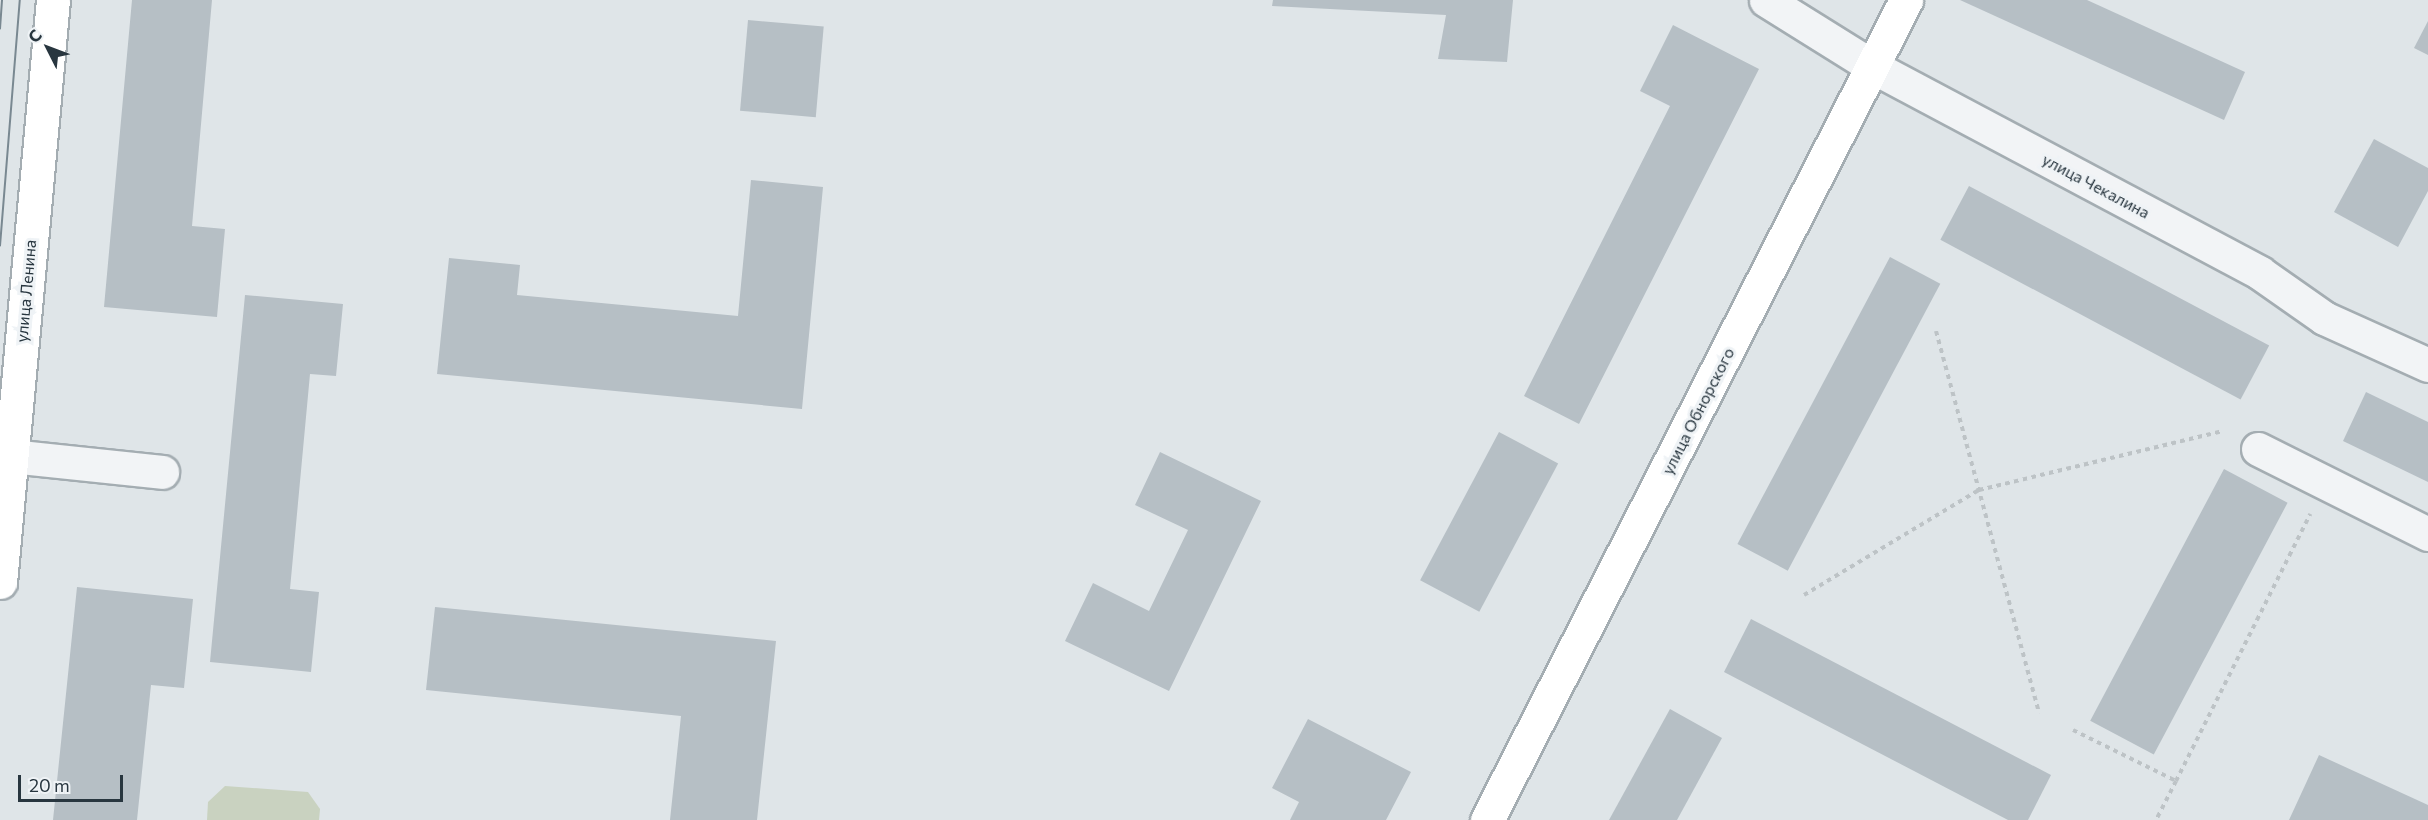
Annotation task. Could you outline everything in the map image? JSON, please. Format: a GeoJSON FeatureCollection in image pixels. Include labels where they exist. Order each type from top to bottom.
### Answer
{"type":"FeatureCollection","features":[{"type":"Feature","properties":{"kind":"main road","name":"улица Ленина"},"geometry":{"type":"LineString","coordinates":[[0,582],[53,0]]}},
{"type":"Feature","properties":{"kind":"main road","name":"улица Обнорского"},"geometry":{"type":"LineString","coordinates":[[1487,820],[1875,68],[1906,0]]}},
{"type":"Feature","properties":{"kind":"street","name":"улица Чекалина"},"geometry":{"type":"LineString","coordinates":[[1766,0],[1875,68],[2260,273],[2324,318],[2428,365]]}},
{"type":"Feature","properties":{"kind":"street"},"geometry":{"type":"LineString","coordinates":[[2258,449],[2428,534]]}},
{"type":"Feature","properties":{"kind":"street"},"geometry":{"type":"LineString","coordinates":[[11,456],[162,472]]}},
{"type":"Feature","properties":{"kind":"path"},"geometry":{"type":"LineString","coordinates":[[1936,331],[2039,713]]}},
{"type":"Feature","properties":{"kind":"path"},"geometry":{"type":"LineString","coordinates":[[1804,595],[1979,490],[2223,431]]}},
{"type":"Feature","properties":{"kind":"path"},"geometry":{"type":"LineString","coordinates":[[2156,820],[2326,483]]}},
{"type":"Feature","properties":{"kind":"path"},"geometry":{"type":"LineString","coordinates":[[2073,730],[2176,781]]}},
{"type":"Feature","properties":{"kind":"green space"},"geometry":{"type":"Polygon","coordinates":[[[225,786],[308,792],[320,809],[319,820],[207,820],[208,802],[225,786]]]}},
{"type":"Feature","properties":{"kind":"building"},"geometry":{"type":"Polygon","coordinates":[[[132,0],[212,0],[192,226],[225,229],[217,317],[104,307],[132,0]]]}},
{"type":"Feature","properties":{"kind":"building"},"geometry":{"type":"Polygon","coordinates":[[[1273,0],[1513,0],[1507,62],[1438,59],[1446,15],[1272,6],[1273,0]]]}},
{"type":"Feature","properties":{"kind":"building"},"geometry":{"type":"Polygon","coordinates":[[[1960,0],[2087,0],[2245,72],[2224,120],[1960,0]]]}},
{"type":"Feature","properties":{"kind":"building"},"geometry":{"type":"Polygon","coordinates":[[[748,20],[824,27],[816,117],[740,111],[748,20]]]}},
{"type":"Feature","properties":{"kind":"building"},"geometry":{"type":"Polygon","coordinates":[[[2428,21],[2428,55],[2414,48],[2428,21]]]}},
{"type":"Feature","properties":{"kind":"building"},"geometry":{"type":"Polygon","coordinates":[[[1673,25],[1759,69],[1579,424],[1524,396],[1670,106],[1640,91],[1673,25]]]}},
{"type":"Feature","properties":{"kind":"building"},"geometry":{"type":"Polygon","coordinates":[[[2374,139],[2428,168],[2428,191],[2398,247],[2334,212],[2374,139]]]}},
{"type":"Feature","properties":{"kind":"building"},"geometry":{"type":"Polygon","coordinates":[[[751,180],[823,187],[802,409],[437,374],[449,258],[520,265],[517,295],[738,316],[751,180]]]}},
{"type":"Feature","properties":{"kind":"building"},"geometry":{"type":"Polygon","coordinates":[[[1969,186],[2269,346],[2241,399],[1940,240],[1969,186]]]}},
{"type":"Feature","properties":{"kind":"building"},"geometry":{"type":"Polygon","coordinates":[[[1890,257],[1940,284],[1788,571],[1737,544],[1890,257]]]}},
{"type":"Feature","properties":{"kind":"building"},"geometry":{"type":"Polygon","coordinates":[[[245,295],[343,304],[336,376],[310,374],[290,589],[319,592],[311,672],[210,662],[245,295]]]}},
{"type":"Feature","properties":{"kind":"building"},"geometry":{"type":"Polygon","coordinates":[[[2366,392],[2428,422],[2428,482],[2343,441],[2366,392]]]}},
{"type":"Feature","properties":{"kind":"building"},"geometry":{"type":"Polygon","coordinates":[[[1499,432],[1558,463],[1479,612],[1420,580],[1499,432]]]}},
{"type":"Feature","properties":{"kind":"building"},"geometry":{"type":"Polygon","coordinates":[[[1160,452],[1261,501],[1169,691],[1065,641],[1093,583],[1149,611],[1188,530],[1135,505],[1160,452]]]}},
{"type":"Feature","properties":{"kind":"building"},"geometry":{"type":"Polygon","coordinates":[[[2224,469],[2288,503],[2154,754],[2090,721],[2224,469]]]}},
{"type":"Feature","properties":{"kind":"building"},"geometry":{"type":"Polygon","coordinates":[[[77,587],[193,599],[184,688],[151,685],[137,820],[53,820],[77,587]]]}},
{"type":"Feature","properties":{"kind":"building"},"geometry":{"type":"Polygon","coordinates":[[[435,607],[776,641],[757,820],[670,820],[681,716],[426,690],[435,607]]]}},
{"type":"Feature","properties":{"kind":"building"},"geometry":{"type":"Polygon","coordinates":[[[1751,619],[2051,775],[2028,820],[2008,820],[1724,672],[1751,619]]]}},
{"type":"Feature","properties":{"kind":"building"},"geometry":{"type":"Polygon","coordinates":[[[1670,709],[1722,738],[1677,820],[1609,820],[1670,709]]]}},
{"type":"Feature","properties":{"kind":"building"},"geometry":{"type":"Polygon","coordinates":[[[1308,719],[1411,772],[1386,820],[1290,820],[1299,802],[1272,788],[1308,719]]]}},
{"type":"Feature","properties":{"kind":"building"},"geometry":{"type":"Polygon","coordinates":[[[2319,755],[2428,805],[2428,820],[2289,820],[2319,755]]]}},
{"type":"Feature","properties":{"kind":"tram line"},"geometry":{"type":"LineString","coordinates":[[0,29],[2,0]]}},
{"type":"Feature","properties":{"kind":"tram line"},"geometry":{"type":"LineString","coordinates":[[0,246],[20,0]]}}]}
